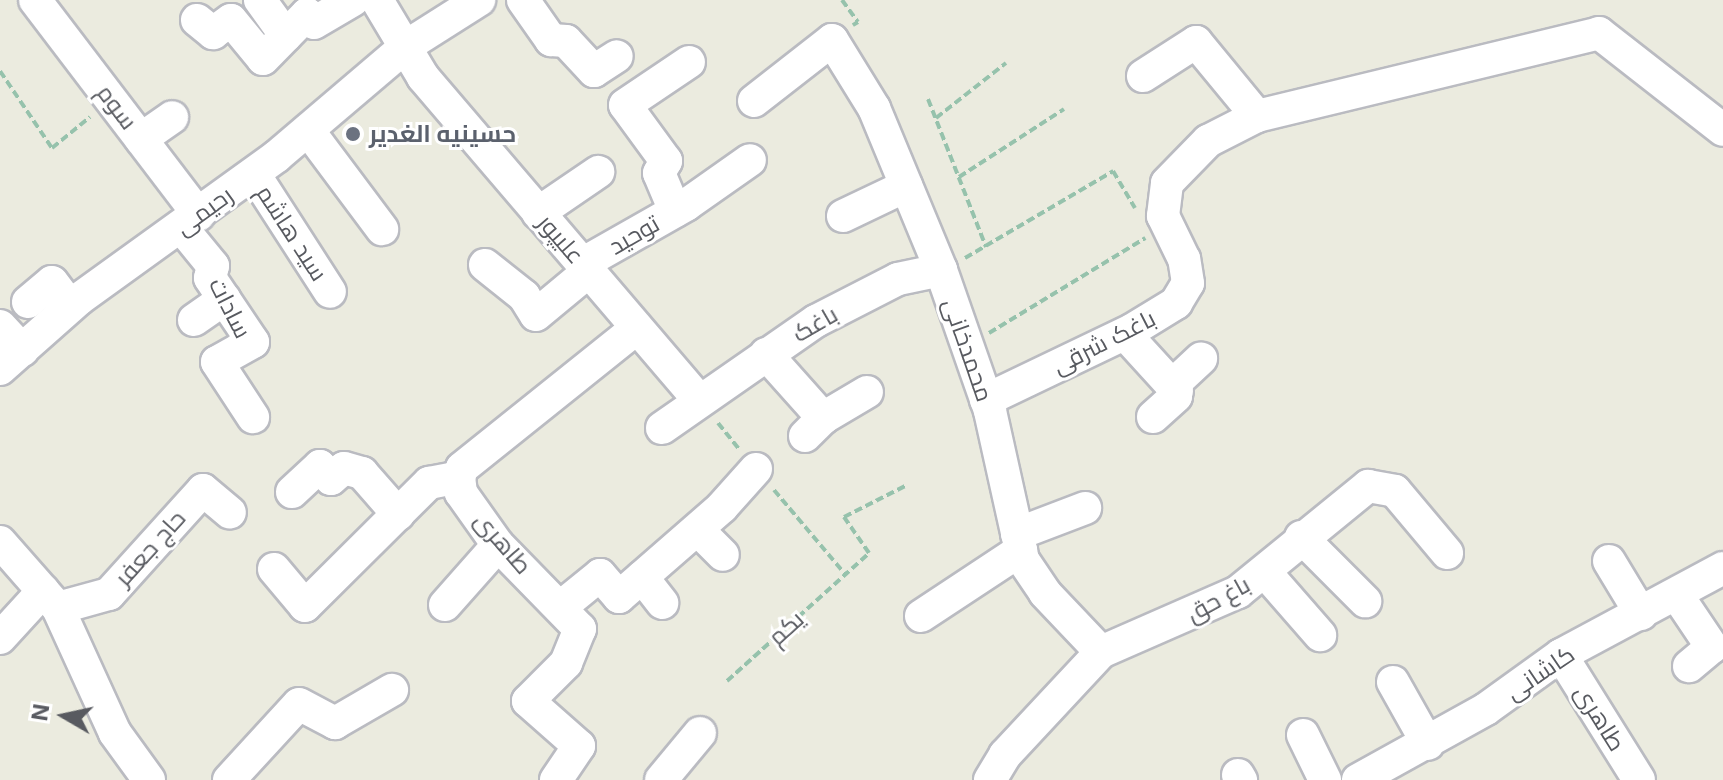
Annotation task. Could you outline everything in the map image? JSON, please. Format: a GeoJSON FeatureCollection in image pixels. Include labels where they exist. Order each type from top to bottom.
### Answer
{"type":"FeatureCollection","features":[{"type":"Feature","properties":{"kind":"street","name":"سوم"},"geometry":{"type":"LineString","coordinates":[[35,0],[141,139],[191,221]]}},
{"type":"Feature","properties":{"kind":"street"},"geometry":{"type":"LineString","coordinates":[[260,0],[286,36]]}},
{"type":"Feature","properties":{"kind":"street"},"geometry":{"type":"LineString","coordinates":[[197,20],[213,33],[231,20],[263,59],[307,14],[314,23],[353,0]]}},
{"type":"Feature","properties":{"kind":"street","name":"علیپور"},"geometry":{"type":"LineString","coordinates":[[377,0],[423,77],[700,401]]}},
{"type":"Feature","properties":{"kind":"street"},"geometry":{"type":"LineString","coordinates":[[405,47],[479,0]]}},
{"type":"Feature","properties":{"kind":"street"},"geometry":{"type":"LineString","coordinates":[[523,0],[551,40],[566,41],[594,71],[617,56]]}},
{"type":"Feature","properties":{"kind":"street"},"geometry":{"type":"LineString","coordinates":[[1143,76],[1196,42],[1257,116],[1599,33],[1723,130]]}},
{"type":"Feature","properties":{"kind":"street","name":"محمدخانی"},"geometry":{"type":"LineString","coordinates":[[754,101],[832,40],[874,108],[941,270],[986,400],[1019,542],[1045,593],[1101,652]]}},
{"type":"Feature","properties":{"kind":"street","name":"رحیمی"},"geometry":{"type":"LineString","coordinates":[[11,360],[70,306],[254,174],[405,47]]}},
{"type":"Feature","properties":{"kind":"street"},"geometry":{"type":"LineString","coordinates":[[680,208],[659,173],[666,161],[625,105],[689,62]]}},
{"type":"Feature","properties":{"kind":"street","name":"باغک شرقی"},"geometry":{"type":"LineString","coordinates":[[986,400],[1125,334],[1176,303],[1188,283],[1184,259],[1163,216],[1167,183],[1208,141],[1257,116]]}},
{"type":"Feature","properties":{"kind":"street"},"geometry":{"type":"LineString","coordinates":[[141,139],[172,117]]}},
{"type":"Feature","properties":{"kind":"street"},"geometry":{"type":"LineString","coordinates":[[308,130],[382,229]]}},
{"type":"Feature","properties":{"kind":"street","name":"توحید"},"geometry":{"type":"LineString","coordinates":[[485,265],[524,296],[536,315],[586,268],[750,160]]}},
{"type":"Feature","properties":{"kind":"street"},"geometry":{"type":"LineString","coordinates":[[538,213],[598,172]]}},
{"type":"Feature","properties":{"kind":"street","name":"سید هاشم"},"geometry":{"type":"LineString","coordinates":[[254,174],[330,292]]}},
{"type":"Feature","properties":{"kind":"street"},"geometry":{"type":"LineString","coordinates":[[843,216],[906,186]]}},
{"type":"Feature","properties":{"kind":"street","name":"سادات"},"geometry":{"type":"LineString","coordinates":[[191,221],[213,266],[210,278],[253,342],[217,362],[253,417]]}},
{"type":"Feature","properties":{"kind":"street","name":"باغک"},"geometry":{"type":"LineString","coordinates":[[662,428],[766,354],[898,279],[941,270]]}},
{"type":"Feature","properties":{"kind":"street"},"geometry":{"type":"LineString","coordinates":[[28,302],[52,282],[70,306]]}},
{"type":"Feature","properties":{"kind":"street"},"geometry":{"type":"LineString","coordinates":[[194,320],[224,299]]}},
{"type":"Feature","properties":{"kind":"street"},"geometry":{"type":"LineString","coordinates":[[0,326],[11,360]]}},
{"type":"Feature","properties":{"kind":"street"},"geometry":{"type":"LineString","coordinates":[[274,569],[305,606],[429,483],[459,477],[462,468],[637,328]]}},
{"type":"Feature","properties":{"kind":"street"},"geometry":{"type":"LineString","coordinates":[[1125,334],[1177,391]]}},
{"type":"Feature","properties":{"kind":"street"},"geometry":{"type":"LineString","coordinates":[[766,354],[814,427],[867,392]]}},
{"type":"Feature","properties":{"kind":"street"},"geometry":{"type":"LineString","coordinates":[[1153,417],[1177,391],[1177,381],[1201,359]]}},
{"type":"Feature","properties":{"kind":"street"},"geometry":{"type":"LineString","coordinates":[[292,492],[320,466],[331,479],[344,468],[362,473],[398,514]]}},
{"type":"Feature","properties":{"kind":"street"},"geometry":{"type":"LineString","coordinates":[[562,606],[600,575],[619,597],[698,530],[756,469]]}},
{"type":"Feature","properties":{"kind":"street","name":"طاهری"},"geometry":{"type":"LineString","coordinates":[[459,477],[461,493],[498,545],[562,606],[580,629],[566,663],[528,701],[579,746],[566,776]]}},
{"type":"Feature","properties":{"kind":"street","name":"باغ حق"},"geometry":{"type":"LineString","coordinates":[[990,780],[1005,755],[1101,652],[1210,608],[1265,572],[1301,537],[1368,486],[1384,485],[1395,491],[1447,553]]}},
{"type":"Feature","properties":{"kind":"street","name":"حاج جعفر"},"geometry":{"type":"LineString","coordinates":[[51,600],[109,594],[203,490],[230,513]]}},
{"type":"Feature","properties":{"kind":"street"},"geometry":{"type":"LineString","coordinates":[[921,616],[1019,542],[1085,508]]}},
{"type":"Feature","properties":{"kind":"street"},"geometry":{"type":"LineString","coordinates":[[698,530],[723,555]]}},
{"type":"Feature","properties":{"kind":"street"},"geometry":{"type":"LineString","coordinates":[[1301,537],[1365,601]]}},
{"type":"Feature","properties":{"kind":"street"},"geometry":{"type":"LineString","coordinates":[[0,542],[51,600],[115,733],[149,780]]}},
{"type":"Feature","properties":{"kind":"street"},"geometry":{"type":"LineString","coordinates":[[445,605],[498,545]]}},
{"type":"Feature","properties":{"kind":"street"},"geometry":{"type":"LineString","coordinates":[[1609,561],[1641,614]]}},
{"type":"Feature","properties":{"kind":"street","name":"کاشانی"},"geometry":{"type":"LineString","coordinates":[[1358,780],[1428,744],[1561,655],[1723,568]]}},
{"type":"Feature","properties":{"kind":"street"},"geometry":{"type":"LineString","coordinates":[[1265,572],[1320,635]]}},
{"type":"Feature","properties":{"kind":"street"},"geometry":{"type":"LineString","coordinates":[[642,577],[662,603]]}},
{"type":"Feature","properties":{"kind":"street"},"geometry":{"type":"LineString","coordinates":[[1677,595],[1712,647],[1689,666]]}},
{"type":"Feature","properties":{"kind":"street"},"geometry":{"type":"LineString","coordinates":[[0,638],[51,600]]}},
{"type":"Feature","properties":{"kind":"street","name":"طاهری"},"geometry":{"type":"LineString","coordinates":[[1561,655],[1639,780]]}},
{"type":"Feature","properties":{"kind":"street"},"geometry":{"type":"LineString","coordinates":[[1393,682],[1428,744]]}},
{"type":"Feature","properties":{"kind":"street"},"geometry":{"type":"LineString","coordinates":[[229,780],[299,704],[335,723],[392,690]]}},
{"type":"Feature","properties":{"kind":"street"},"geometry":{"type":"LineString","coordinates":[[661,780],[700,733]]}},
{"type":"Feature","properties":{"kind":"street"},"geometry":{"type":"LineString","coordinates":[[1303,735],[1325,780]]}},
{"type":"Feature","properties":{"kind":"path"},"geometry":{"type":"LineString","coordinates":[[936,118],[1006,63]]}},
{"type":"Feature","properties":{"kind":"path"},"geometry":{"type":"LineString","coordinates":[[0,71],[52,148],[111,100]]}},
{"type":"Feature","properties":{"kind":"path"},"geometry":{"type":"LineString","coordinates":[[928,99],[986,247]]}},
{"type":"Feature","properties":{"kind":"path"},"geometry":{"type":"LineString","coordinates":[[959,177],[1064,109]]}},
{"type":"Feature","properties":{"kind":"path"},"geometry":{"type":"LineString","coordinates":[[941,270],[986,247],[1113,171],[1143,222]]}},
{"type":"Feature","properties":{"kind":"path"},"geometry":{"type":"LineString","coordinates":[[966,347],[1151,234]]}},
{"type":"Feature","properties":{"kind":"path","name":"یکم"},"geometry":{"type":"LineString","coordinates":[[727,681],[869,553],[844,517],[907,485]]}},
{"type":"Feature","properties":{"kind":"place","name":"حسینیه الغدیر"},"geometry":{"type":"Point","coordinates":[353,134]}}]}
